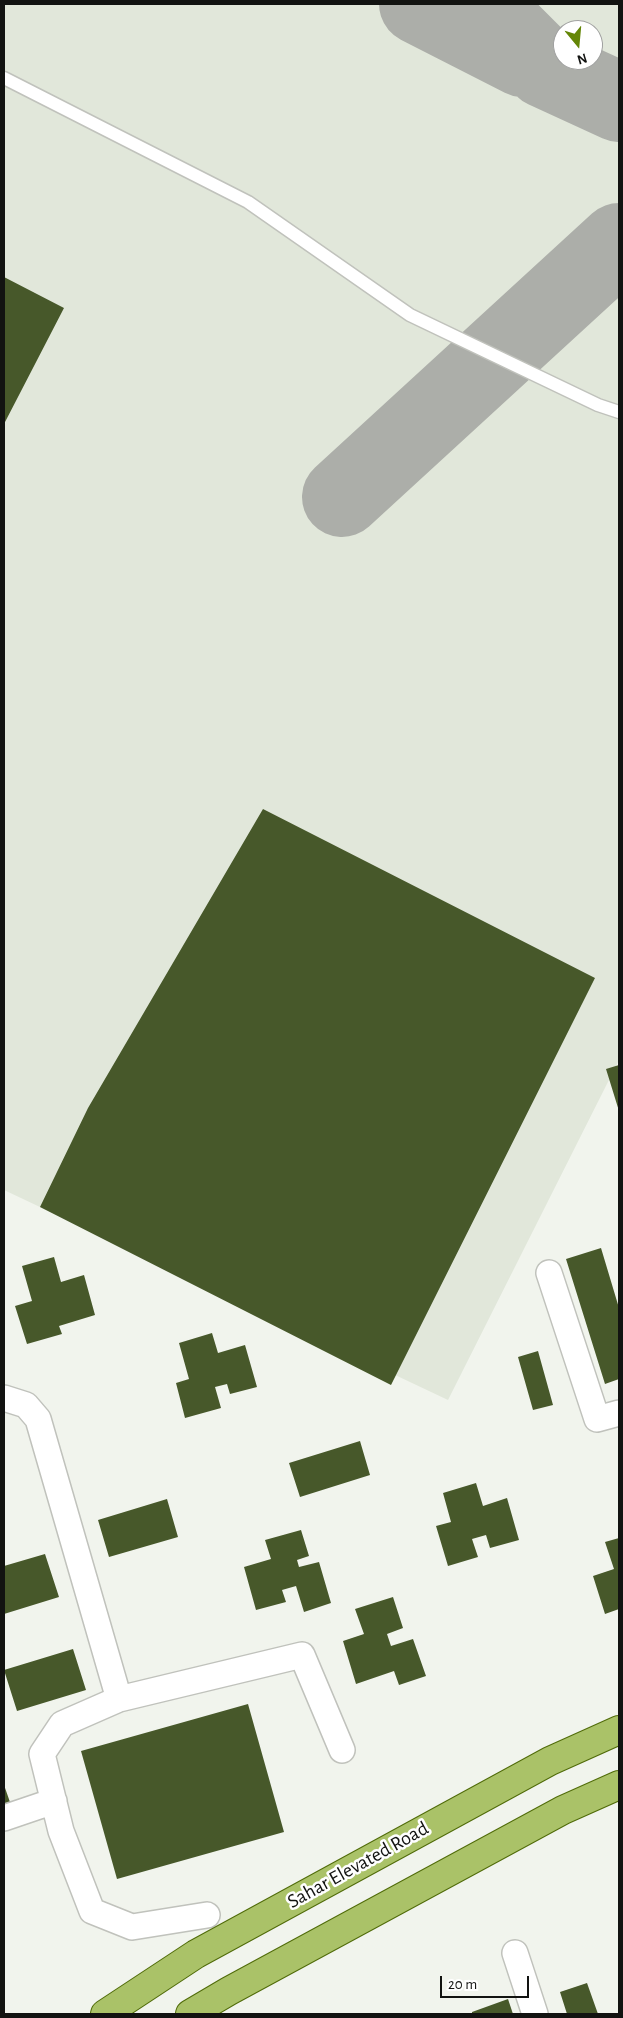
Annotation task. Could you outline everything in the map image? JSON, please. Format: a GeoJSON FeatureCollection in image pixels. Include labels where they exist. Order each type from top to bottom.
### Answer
{"type":"FeatureCollection","features":[{"type":"Feature","properties":{"kind":"main road","name":"Sahar Elevated Road"},"geometry":{"type":"LineString","coordinates":[[104,2014],[196,1954],[550,1761],[619,1730]]}},
{"type":"Feature","properties":{"kind":"main road"},"geometry":{"type":"LineString","coordinates":[[190,2014],[563,1810],[619,1785]]}},
{"type":"Feature","properties":{"kind":"street"},"geometry":{"type":"LineString","coordinates":[[549,1273],[597,1419],[619,1413]]}},
{"type":"Feature","properties":{"kind":"street"},"geometry":{"type":"LineString","coordinates":[[4,1398],[26,1405],[38,1419],[118,1698]]}},
{"type":"Feature","properties":{"kind":"street"},"geometry":{"type":"LineString","coordinates":[[207,1915],[132,1927],[92,1911],[61,1831],[42,1754],[62,1724],[118,1698],[302,1655],[342,1750]]}},
{"type":"Feature","properties":{"kind":"street"},"geometry":{"type":"LineString","coordinates":[[4,1818],[54,1801]]}},
{"type":"Feature","properties":{"kind":"street"},"geometry":{"type":"LineString","coordinates":[[515,1953],[535,2014]]}},
{"type":"Feature","properties":{"kind":"lane"},"geometry":{"type":"LineString","coordinates":[[4,78],[248,202],[410,315],[598,405],[619,412]]}},
{"type":"Feature","properties":{"kind":"shaded area"},"geometry":{"type":"Polygon","coordinates":[[[4,4],[619,4],[619,1060],[448,1400],[4,1190],[4,4]]]}},
{"type":"Feature","properties":{"kind":"building"},"geometry":{"type":"Polygon","coordinates":[[[4,277],[64,308],[4,424],[4,277]]]}},
{"type":"Feature","properties":{"kind":"building"},"geometry":{"type":"Polygon","coordinates":[[[263,809],[595,978],[391,1385],[40,1207],[88,1108],[263,809]]]}},
{"type":"Feature","properties":{"kind":"building"},"geometry":{"type":"Polygon","coordinates":[[[619,1065],[619,1111],[606,1069],[619,1065]]]}},
{"type":"Feature","properties":{"kind":"building"},"geometry":{"type":"Polygon","coordinates":[[[601,1248],[619,1308],[619,1379],[605,1384],[566,1259],[601,1248]]]}},
{"type":"Feature","properties":{"kind":"building"},"geometry":{"type":"Polygon","coordinates":[[[54,1257],[61,1282],[84,1275],[95,1315],[59,1326],[62,1334],[27,1344],[15,1306],[32,1301],[22,1266],[54,1257]]]}},
{"type":"Feature","properties":{"kind":"building"},"geometry":{"type":"Polygon","coordinates":[[[212,1333],[218,1353],[245,1345],[257,1387],[230,1394],[227,1384],[215,1387],[221,1408],[185,1418],[176,1383],[189,1379],[179,1343],[212,1333]]]}},
{"type":"Feature","properties":{"kind":"building"},"geometry":{"type":"Polygon","coordinates":[[[538,1351],[553,1405],[533,1410],[518,1357],[538,1351]]]}},
{"type":"Feature","properties":{"kind":"building"},"geometry":{"type":"Polygon","coordinates":[[[360,1441],[370,1475],[300,1497],[289,1463],[360,1441]]]}},
{"type":"Feature","properties":{"kind":"building"},"geometry":{"type":"Polygon","coordinates":[[[476,1483],[483,1506],[507,1498],[519,1540],[490,1548],[486,1535],[472,1539],[478,1557],[448,1566],[436,1526],[451,1522],[443,1493],[476,1483]]]}},
{"type":"Feature","properties":{"kind":"building"},"geometry":{"type":"Polygon","coordinates":[[[167,1499],[178,1537],[109,1557],[98,1520],[167,1499]]]}},
{"type":"Feature","properties":{"kind":"building"},"geometry":{"type":"Polygon","coordinates":[[[301,1530],[309,1556],[297,1560],[299,1567],[319,1562],[331,1603],[304,1612],[296,1586],[282,1590],[286,1602],[256,1610],[244,1567],[271,1559],[265,1540],[301,1530]]]}},
{"type":"Feature","properties":{"kind":"building"},"geometry":{"type":"Polygon","coordinates":[[[619,1538],[619,1609],[605,1614],[593,1576],[614,1569],[605,1542],[619,1538]]]}},
{"type":"Feature","properties":{"kind":"building"},"geometry":{"type":"Polygon","coordinates":[[[45,1554],[59,1597],[4,1614],[4,1566],[45,1554]]]}},
{"type":"Feature","properties":{"kind":"building"},"geometry":{"type":"Polygon","coordinates":[[[393,1597],[403,1628],[387,1634],[391,1646],[413,1639],[426,1676],[399,1685],[394,1671],[356,1684],[343,1641],[364,1634],[355,1609],[393,1597]]]}},
{"type":"Feature","properties":{"kind":"building"},"geometry":{"type":"Polygon","coordinates":[[[73,1649],[86,1690],[17,1711],[4,1670],[73,1649]]]}},
{"type":"Feature","properties":{"kind":"building"},"geometry":{"type":"Polygon","coordinates":[[[248,1704],[284,1832],[117,1879],[81,1751],[248,1704]]]}},
{"type":"Feature","properties":{"kind":"building"},"geometry":{"type":"Polygon","coordinates":[[[4,1785],[11,1805],[4,1808],[4,1785]]]}},
{"type":"Feature","properties":{"kind":"building"},"geometry":{"type":"Polygon","coordinates":[[[587,1983],[598,2014],[567,2014],[560,1992],[587,1983]]]}},
{"type":"Feature","properties":{"kind":"building"},"geometry":{"type":"Polygon","coordinates":[[[508,1999],[513,2014],[472,2014],[472,2012],[508,1999]]]}},
{"type":"Feature","properties":{"kind":"taxiway"},"geometry":{"type":"LineString","coordinates":[[419,4],[523,57]]}},
{"type":"Feature","properties":{"kind":"taxiway"},"geometry":{"type":"LineString","coordinates":[[481,4],[545,68],[619,102]]}},
{"type":"Feature","properties":{"kind":"taxiway"},"geometry":{"type":"LineString","coordinates":[[342,497],[619,243]]}}]}
